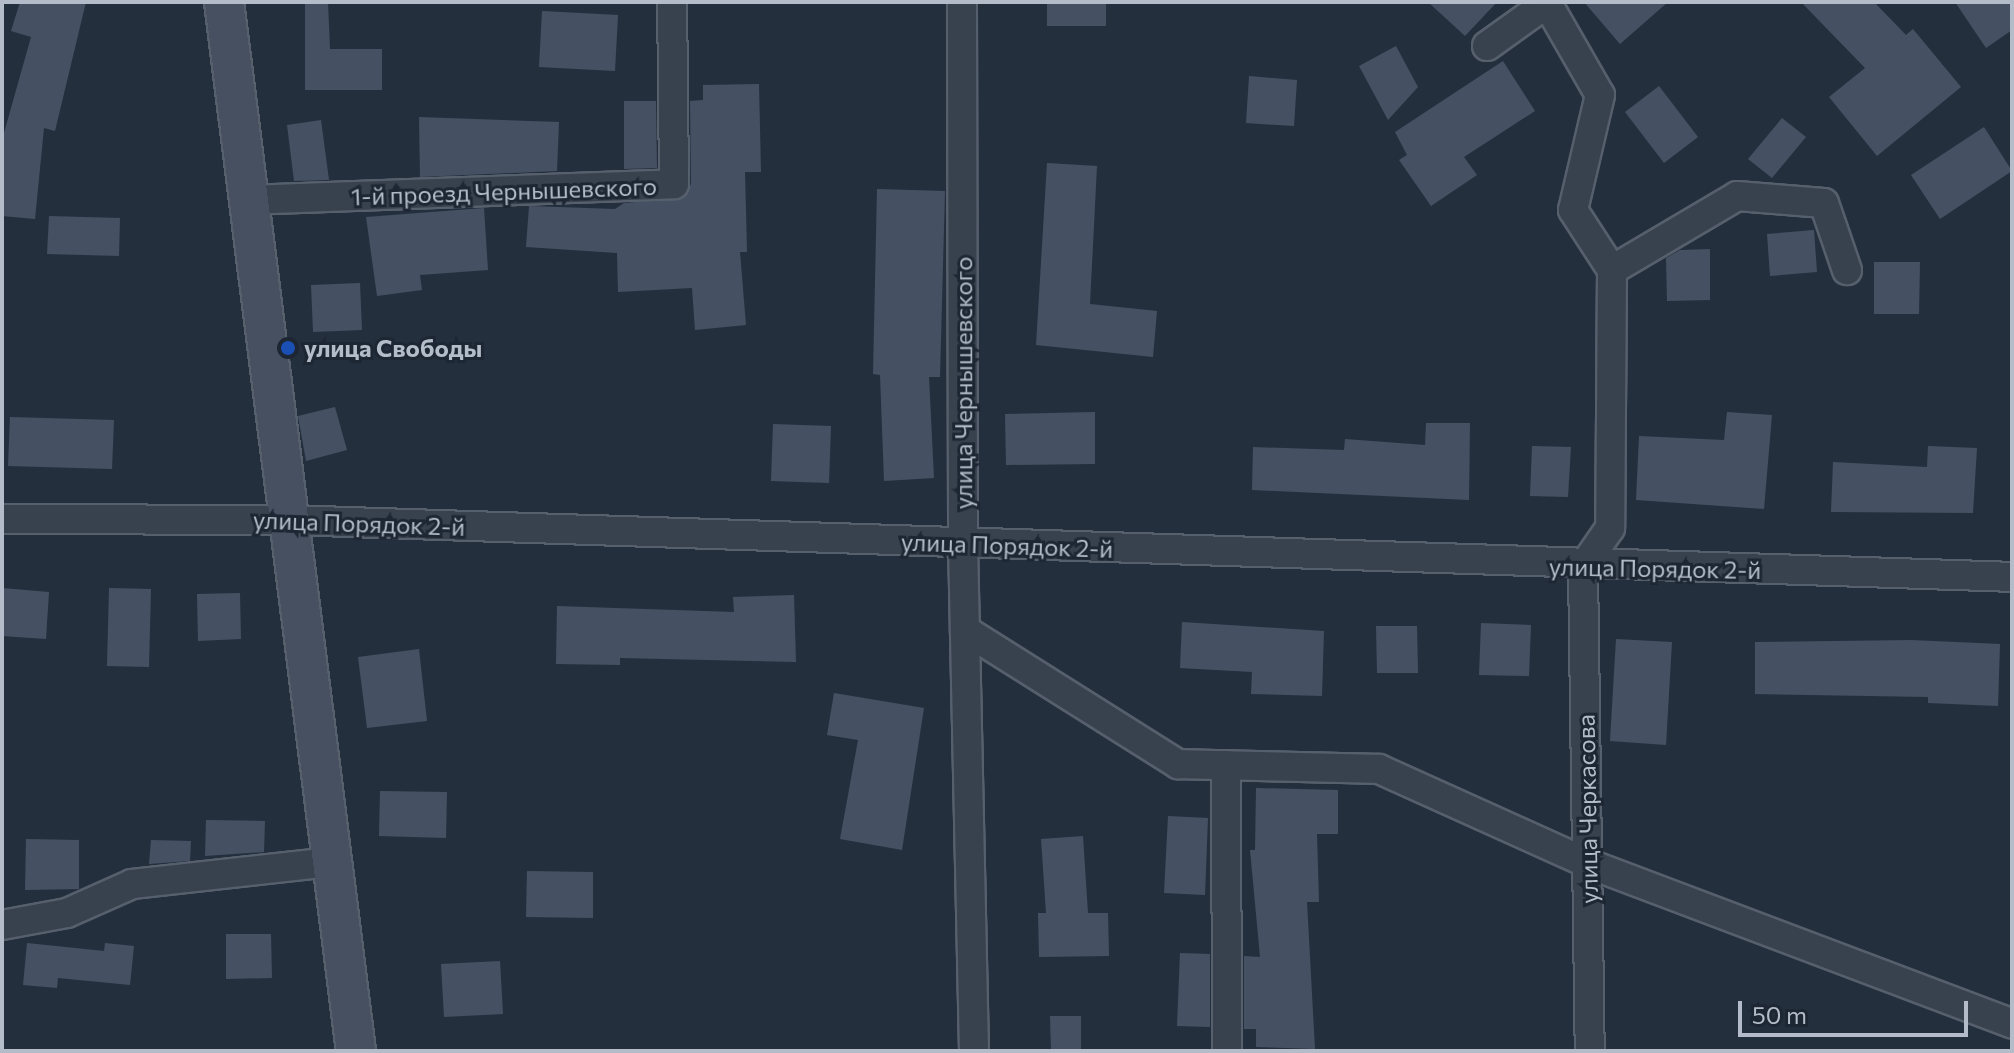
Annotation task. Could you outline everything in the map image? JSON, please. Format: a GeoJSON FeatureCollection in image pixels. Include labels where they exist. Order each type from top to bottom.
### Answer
{"type":"FeatureCollection","features":[{"type":"Feature","properties":{"kind":"main road"},"geometry":{"type":"LineString","coordinates":[[224,2],[356,1051]]}},
{"type":"Feature","properties":{"kind":"street","name":"1-й проезд Чернышевского"},"geometry":{"type":"LineString","coordinates":[[247,200],[674,184],[672,2]]}},
{"type":"Feature","properties":{"kind":"street","name":"улица Чернышевского"},"geometry":{"type":"LineString","coordinates":[[962,2],[963,543],[974,1051]]}},
{"type":"Feature","properties":{"kind":"street"},"geometry":{"type":"LineString","coordinates":[[1487,46],[1547,3],[1600,95],[1573,210],[1612,270],[1610,528],[1583,567]]}},
{"type":"Feature","properties":{"kind":"street"},"geometry":{"type":"LineString","coordinates":[[1612,270],[1737,196],[1824,203],[1847,270]]}},
{"type":"Feature","properties":{"kind":"street","name":"улица Порядок 2-й"},"geometry":{"type":"LineString","coordinates":[[2,519],[288,520],[1583,567],[2012,577]]}},
{"type":"Feature","properties":{"kind":"street","name":"улица Черкасова"},"geometry":{"type":"LineString","coordinates":[[1583,567],[1590,1051]]}},
{"type":"Feature","properties":{"kind":"street"},"geometry":{"type":"LineString","coordinates":[[965,630],[1178,764],[1379,769],[1587,863],[2012,1024]]}},
{"type":"Feature","properties":{"kind":"street"},"geometry":{"type":"LineString","coordinates":[[1226,765],[1227,1051]]}},
{"type":"Feature","properties":{"kind":"street"},"geometry":{"type":"LineString","coordinates":[[2,925],[67,913],[132,884],[332,862]]}},
{"type":"Feature","properties":{"kind":"building"},"geometry":{"type":"Polygon","coordinates":[[[20,2],[86,2],[55,131],[44,128],[35,219],[2,216],[2,140],[31,37],[11,31],[20,2]]]}},
{"type":"Feature","properties":{"kind":"building"},"geometry":{"type":"Polygon","coordinates":[[[305,2],[328,2],[330,49],[382,49],[382,90],[305,90],[305,2]]]}},
{"type":"Feature","properties":{"kind":"building"},"geometry":{"type":"Polygon","coordinates":[[[1047,2],[1106,2],[1106,26],[1047,26],[1047,2]]]}},
{"type":"Feature","properties":{"kind":"building"},"geometry":{"type":"Polygon","coordinates":[[[1428,2],[1497,2],[1465,36],[1428,2]]]}},
{"type":"Feature","properties":{"kind":"building"},"geometry":{"type":"Polygon","coordinates":[[[1584,2],[1668,2],[1620,44],[1584,2]]]}},
{"type":"Feature","properties":{"kind":"building"},"geometry":{"type":"Polygon","coordinates":[[[1801,2],[1874,2],[1906,35],[1913,29],[1961,87],[1877,156],[1829,97],[1865,68],[1801,2]]]}},
{"type":"Feature","properties":{"kind":"building"},"geometry":{"type":"Polygon","coordinates":[[[1955,2],[2012,2],[2012,30],[1986,48],[1955,2]]]}},
{"type":"Feature","properties":{"kind":"building"},"geometry":{"type":"Polygon","coordinates":[[[542,11],[618,15],[615,71],[539,67],[542,11]]]}},
{"type":"Feature","properties":{"kind":"building"},"geometry":{"type":"Polygon","coordinates":[[[1396,46],[1418,87],[1388,120],[1359,66],[1396,46]]]}},
{"type":"Feature","properties":{"kind":"building"},"geometry":{"type":"Polygon","coordinates":[[[1503,61],[1535,111],[1464,157],[1477,175],[1431,206],[1399,160],[1407,155],[1395,132],[1503,61]]]}},
{"type":"Feature","properties":{"kind":"building"},"geometry":{"type":"Polygon","coordinates":[[[1249,76],[1297,80],[1294,126],[1246,123],[1249,76]]]}},
{"type":"Feature","properties":{"kind":"building"},"geometry":{"type":"Polygon","coordinates":[[[759,84],[761,172],[745,172],[747,252],[740,252],[746,325],[695,330],[692,288],[618,292],[617,253],[526,247],[529,206],[615,209],[624,203],[684,198],[691,184],[690,101],[703,100],[703,85],[759,84]]]}},
{"type":"Feature","properties":{"kind":"building"},"geometry":{"type":"Polygon","coordinates":[[[1659,86],[1698,137],[1664,163],[1625,112],[1659,86]]]}},
{"type":"Feature","properties":{"kind":"building"},"geometry":{"type":"Polygon","coordinates":[[[624,101],[656,101],[657,168],[624,169],[624,101]]]}},
{"type":"Feature","properties":{"kind":"building"},"geometry":{"type":"Polygon","coordinates":[[[419,117],[559,122],[557,171],[420,177],[419,117]]]}},
{"type":"Feature","properties":{"kind":"building"},"geometry":{"type":"Polygon","coordinates":[[[1782,118],[1806,137],[1772,178],[1748,159],[1782,118]]]}},
{"type":"Feature","properties":{"kind":"building"},"geometry":{"type":"Polygon","coordinates":[[[321,120],[329,180],[294,181],[287,125],[321,120]]]}},
{"type":"Feature","properties":{"kind":"building"},"geometry":{"type":"Polygon","coordinates":[[[1984,127],[2012,171],[1940,219],[1911,175],[1984,127]]]}},
{"type":"Feature","properties":{"kind":"building"},"geometry":{"type":"Polygon","coordinates":[[[1047,163],[1097,166],[1090,304],[1157,311],[1153,357],[1036,345],[1047,163]]]}},
{"type":"Feature","properties":{"kind":"building"},"geometry":{"type":"Polygon","coordinates":[[[877,189],[945,191],[940,377],[929,377],[934,478],[884,481],[880,375],[873,374],[877,189]]]}},
{"type":"Feature","properties":{"kind":"building"},"geometry":{"type":"Polygon","coordinates":[[[484,208],[488,270],[420,275],[422,290],[377,296],[366,217],[484,208]]]}},
{"type":"Feature","properties":{"kind":"building"},"geometry":{"type":"Polygon","coordinates":[[[49,216],[120,218],[119,256],[47,254],[49,216]]]}},
{"type":"Feature","properties":{"kind":"building"},"geometry":{"type":"Polygon","coordinates":[[[1814,230],[1817,272],[1770,276],[1767,234],[1814,230]]]}},
{"type":"Feature","properties":{"kind":"building"},"geometry":{"type":"Polygon","coordinates":[[[1710,249],[1710,300],[1667,301],[1666,258],[1680,250],[1710,249]]]}},
{"type":"Feature","properties":{"kind":"building"},"geometry":{"type":"Polygon","coordinates":[[[1874,262],[1920,262],[1919,314],[1874,314],[1874,262]]]}},
{"type":"Feature","properties":{"kind":"building"},"geometry":{"type":"Polygon","coordinates":[[[360,283],[362,330],[313,332],[311,285],[360,283]]]}},
{"type":"Feature","properties":{"kind":"building"},"geometry":{"type":"Polygon","coordinates":[[[335,407],[347,450],[306,461],[298,416],[335,407]]]}},
{"type":"Feature","properties":{"kind":"building"},"geometry":{"type":"Polygon","coordinates":[[[1095,412],[1095,464],[1006,465],[1005,414],[1095,412]]]}},
{"type":"Feature","properties":{"kind":"building"},"geometry":{"type":"Polygon","coordinates":[[[1727,412],[1772,415],[1764,509],[1636,500],[1639,436],[1724,440],[1727,412]]]}},
{"type":"Feature","properties":{"kind":"building"},"geometry":{"type":"Polygon","coordinates":[[[10,417],[114,420],[112,469],[8,466],[10,417]]]}},
{"type":"Feature","properties":{"kind":"building"},"geometry":{"type":"Polygon","coordinates":[[[1426,423],[1470,423],[1469,500],[1252,490],[1253,447],[1344,450],[1345,439],[1425,445],[1426,423]]]}},
{"type":"Feature","properties":{"kind":"building"},"geometry":{"type":"Polygon","coordinates":[[[773,424],[831,426],[829,483],[771,481],[773,424]]]}},
{"type":"Feature","properties":{"kind":"building"},"geometry":{"type":"Polygon","coordinates":[[[1532,446],[1571,447],[1568,497],[1530,496],[1532,446]]]}},
{"type":"Feature","properties":{"kind":"building"},"geometry":{"type":"Polygon","coordinates":[[[1928,446],[1977,448],[1973,513],[1831,512],[1833,462],[1927,467],[1928,446]]]}},
{"type":"Feature","properties":{"kind":"building"},"geometry":{"type":"Polygon","coordinates":[[[2,588],[49,592],[46,639],[2,636],[2,588]]]}},
{"type":"Feature","properties":{"kind":"building"},"geometry":{"type":"Polygon","coordinates":[[[109,588],[151,589],[149,667],[107,666],[109,588]]]}},
{"type":"Feature","properties":{"kind":"building"},"geometry":{"type":"Polygon","coordinates":[[[240,593],[241,639],[198,641],[197,594],[240,593]]]}},
{"type":"Feature","properties":{"kind":"building"},"geometry":{"type":"Polygon","coordinates":[[[794,595],[796,662],[620,658],[620,665],[556,664],[557,606],[734,612],[733,597],[794,595]]]}},
{"type":"Feature","properties":{"kind":"building"},"geometry":{"type":"Polygon","coordinates":[[[1182,622],[1324,631],[1322,696],[1251,694],[1252,672],[1180,668],[1182,622]]]}},
{"type":"Feature","properties":{"kind":"building"},"geometry":{"type":"Polygon","coordinates":[[[1481,623],[1531,625],[1529,676],[1479,675],[1481,623]]]}},
{"type":"Feature","properties":{"kind":"building"},"geometry":{"type":"Polygon","coordinates":[[[1376,626],[1417,626],[1418,673],[1377,673],[1376,626]]]}},
{"type":"Feature","properties":{"kind":"building"},"geometry":{"type":"Polygon","coordinates":[[[1616,639],[1672,642],[1666,745],[1610,741],[1616,639]]]}},
{"type":"Feature","properties":{"kind":"building"},"geometry":{"type":"Polygon","coordinates":[[[1911,640],[2000,644],[1998,706],[1928,703],[1928,697],[1755,694],[1755,642],[1911,640]]]}},
{"type":"Feature","properties":{"kind":"building"},"geometry":{"type":"Polygon","coordinates":[[[419,649],[427,721],[367,728],[358,657],[419,649]]]}},
{"type":"Feature","properties":{"kind":"building"},"geometry":{"type":"Polygon","coordinates":[[[834,693],[924,708],[902,850],[840,839],[858,740],[827,735],[834,693]]]}},
{"type":"Feature","properties":{"kind":"building"},"geometry":{"type":"Polygon","coordinates":[[[1256,788],[1338,790],[1338,834],[1317,834],[1319,902],[1307,902],[1315,1049],[1256,1047],[1256,1029],[1244,1029],[1244,956],[1260,957],[1250,850],[1255,850],[1256,788]]]}},
{"type":"Feature","properties":{"kind":"building"},"geometry":{"type":"Polygon","coordinates":[[[380,791],[447,792],[446,838],[379,836],[380,791]]]}},
{"type":"Feature","properties":{"kind":"building"},"geometry":{"type":"Polygon","coordinates":[[[1168,816],[1208,818],[1205,895],[1164,893],[1168,816]]]}},
{"type":"Feature","properties":{"kind":"building"},"geometry":{"type":"Polygon","coordinates":[[[206,820],[265,821],[264,852],[205,856],[206,820]]]}},
{"type":"Feature","properties":{"kind":"building"},"geometry":{"type":"Polygon","coordinates":[[[1083,836],[1088,913],[1108,913],[1109,956],[1039,957],[1038,913],[1046,913],[1041,839],[1083,836]]]}},
{"type":"Feature","properties":{"kind":"building"},"geometry":{"type":"Polygon","coordinates":[[[26,839],[79,840],[79,889],[25,890],[26,839]]]}},
{"type":"Feature","properties":{"kind":"building"},"geometry":{"type":"Polygon","coordinates":[[[151,840],[191,841],[190,861],[149,864],[151,840]]]}},
{"type":"Feature","properties":{"kind":"building"},"geometry":{"type":"Polygon","coordinates":[[[527,871],[593,872],[593,918],[526,917],[527,871]]]}},
{"type":"Feature","properties":{"kind":"building"},"geometry":{"type":"Polygon","coordinates":[[[226,934],[271,934],[272,978],[226,979],[226,934]]]}},
{"type":"Feature","properties":{"kind":"building"},"geometry":{"type":"Polygon","coordinates":[[[27,943],[104,951],[105,943],[134,946],[130,985],[58,978],[57,988],[23,985],[27,943]]]}},
{"type":"Feature","properties":{"kind":"building"},"geometry":{"type":"Polygon","coordinates":[[[1180,953],[1210,954],[1210,1027],[1177,1026],[1180,953]]]}},
{"type":"Feature","properties":{"kind":"building"},"geometry":{"type":"Polygon","coordinates":[[[500,961],[503,1014],[444,1017],[441,964],[500,961]]]}},
{"type":"Feature","properties":{"kind":"building"},"geometry":{"type":"Polygon","coordinates":[[[1050,1016],[1081,1016],[1081,1051],[1051,1051],[1050,1016]]]}},
{"type":"Feature","properties":{"kind":"place","name":"улица Свободы"},"geometry":{"type":"Point","coordinates":[288,348]}}]}
